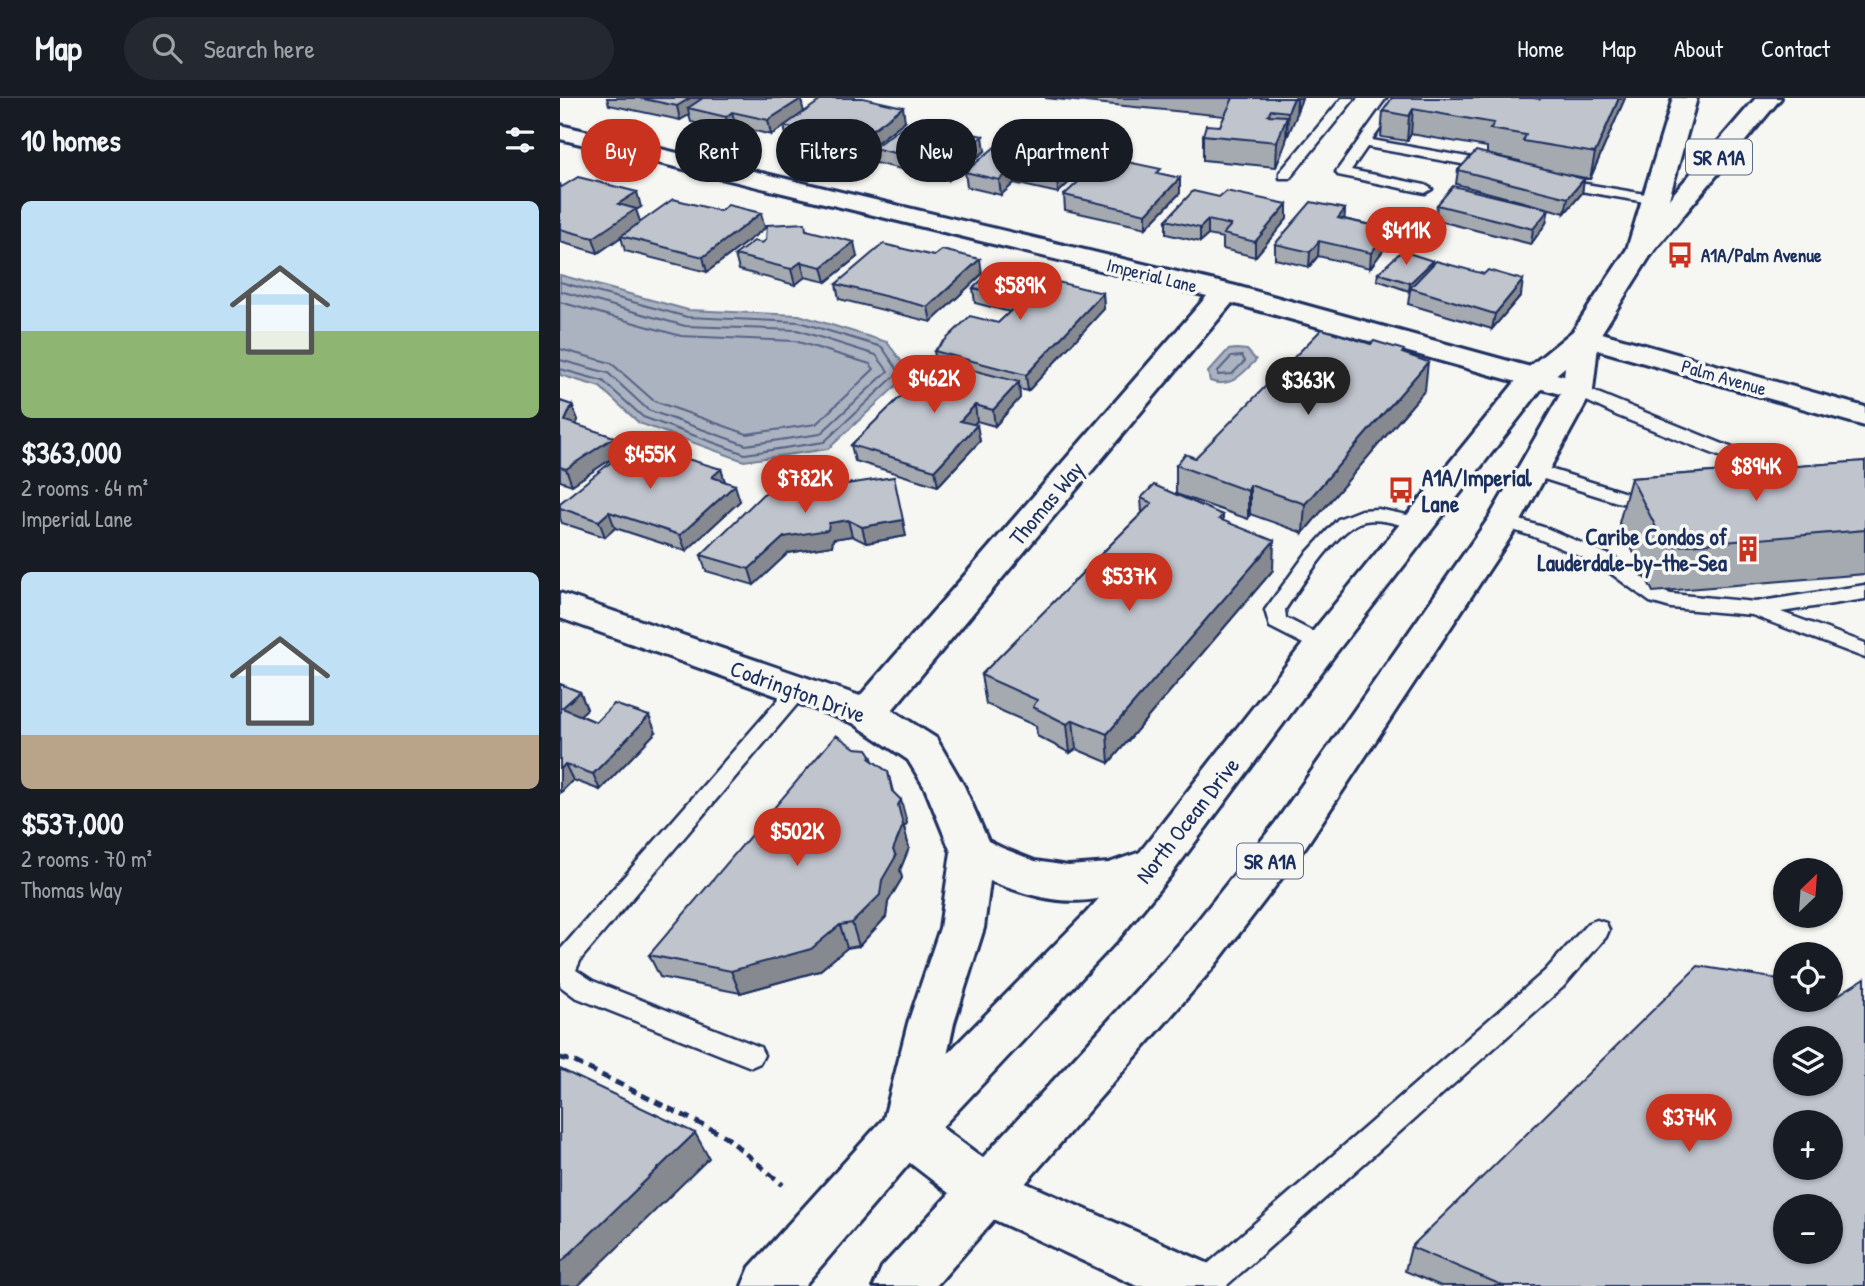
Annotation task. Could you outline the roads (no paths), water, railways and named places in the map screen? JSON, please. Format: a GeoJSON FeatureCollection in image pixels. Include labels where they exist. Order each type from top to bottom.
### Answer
{"type":"FeatureCollection","features":[{"type":"Feature","properties":{"kind":"street"},"geometry":{"type":"LineString","coordinates":[[1641,249],[1685,98]]}},
{"type":"Feature","properties":{"kind":"street","name":"SR A1A"},"geometry":{"type":"LineString","coordinates":[[1641,249],[1769,98]]}},
{"type":"Feature","properties":{"kind":"street","name":"Imperial Lane"},"geometry":{"type":"LineString","coordinates":[[560,131],[1226,292],[1578,390]]}},
{"type":"Feature","properties":{"kind":"street","name":"North Ocean Drive"},"geometry":{"type":"LineString","coordinates":[[769,1286],[906,1130],[1103,925],[1155,864],[1322,645],[1535,377],[1584,337],[1641,249]]}},
{"type":"Feature","properties":{"kind":"street","name":"Thomas Way"},"geometry":{"type":"LineString","coordinates":[[867,713],[1226,292]]}},
{"type":"Feature","properties":{"kind":"street","name":"North Ocean Drive"},"geometry":{"type":"LineString","coordinates":[[901,1286],[1196,956],[1291,834],[1504,521],[1578,390],[1584,337]]}},
{"type":"Feature","properties":{"kind":"street","name":"Palm Avenue"},"geometry":{"type":"LineString","coordinates":[[1584,337],[1865,417]]}},
{"type":"Feature","properties":{"kind":"street","name":"Codrington Drive"},"geometry":{"type":"LineString","coordinates":[[560,605],[798,691],[867,713],[922,749],[944,786],[972,852]]}},
{"type":"Feature","properties":{"kind":"street"},"geometry":{"type":"LineString","coordinates":[[1155,864],[1104,882],[1068,886],[1002,870],[972,852],[961,928],[931,1023],[906,1130],[985,1190],[1197,1286]]}},
{"type":"Feature","properties":{"kind":"lane"},"geometry":{"type":"LineString","coordinates":[[1285,176],[1349,98]]}},
{"type":"Feature","properties":{"kind":"lane"},"geometry":{"type":"LineString","coordinates":[[1403,98],[1393,101],[1343,172],[1425,188]]}},
{"type":"Feature","properties":{"kind":"lane"},"geometry":{"type":"LineString","coordinates":[[1363,142],[1505,169]]}},
{"type":"Feature","properties":{"kind":"lane"},"geometry":{"type":"LineString","coordinates":[[1541,179],[1657,200]]}},
{"type":"Feature","properties":{"kind":"lane"},"geometry":{"type":"LineString","coordinates":[[1578,390],[1624,412],[1812,489],[1785,494]]}},
{"type":"Feature","properties":{"kind":"lane"},"geometry":{"type":"LineString","coordinates":[[1534,470],[1623,498],[1653,504],[1666,503]]}},
{"type":"Feature","properties":{"kind":"lane"},"geometry":{"type":"LineString","coordinates":[[1322,645],[1277,622],[1275,610],[1287,591],[1325,545],[1352,519],[1373,515],[1419,523]]}},
{"type":"Feature","properties":{"kind":"lane"},"geometry":{"type":"LineString","coordinates":[[1504,521],[1539,532],[1605,560],[1657,597],[1671,601],[1755,609],[1865,593]]}},
{"type":"Feature","properties":{"kind":"lane"},"geometry":{"type":"LineString","coordinates":[[1755,609],[1865,652]]}},
{"type":"Feature","properties":{"kind":"lane"},"geometry":{"type":"LineString","coordinates":[[751,1055],[584,989],[562,974],[571,953],[798,691]]}},
{"type":"Feature","properties":{"kind":"lane"},"geometry":{"type":"LineString","coordinates":[[1204,1286],[1554,979],[1597,929]]}},
{"type":"Feature","properties":{"kind":"water"},"geometry":{"type":"Polygon","coordinates":[[[560,275],[688,310],[799,315],[887,342],[910,373],[828,449],[744,461],[639,423],[600,387],[560,375],[560,275]]]}},
{"type":"Feature","properties":{"kind":"water"},"geometry":{"type":"Polygon","coordinates":[[[1228,350],[1247,350],[1256,360],[1230,382],[1210,381],[1208,372],[1228,350]]]}},
{"type":"Feature","properties":{"kind":"water"},"geometry":{"type":"Polygon","coordinates":[[[827,466],[841,471],[845,476],[839,483],[791,487],[785,482],[797,470],[827,466]]]}},
{"type":"Feature","properties":{"kind":"place","name":"A1A/Palm Avenue"},"geometry":{"type":"Point","coordinates":[1680,255]}},
{"type":"Feature","properties":{"kind":"place","name":"A1A/Imperial Lane"},"geometry":{"type":"Point","coordinates":[1401,490]}},
{"type":"Feature","properties":{"kind":"place","name":"Caribe Condos of Lauderdale-by-the-Sea"},"geometry":{"type":"Point","coordinates":[1748,549]}}]}
